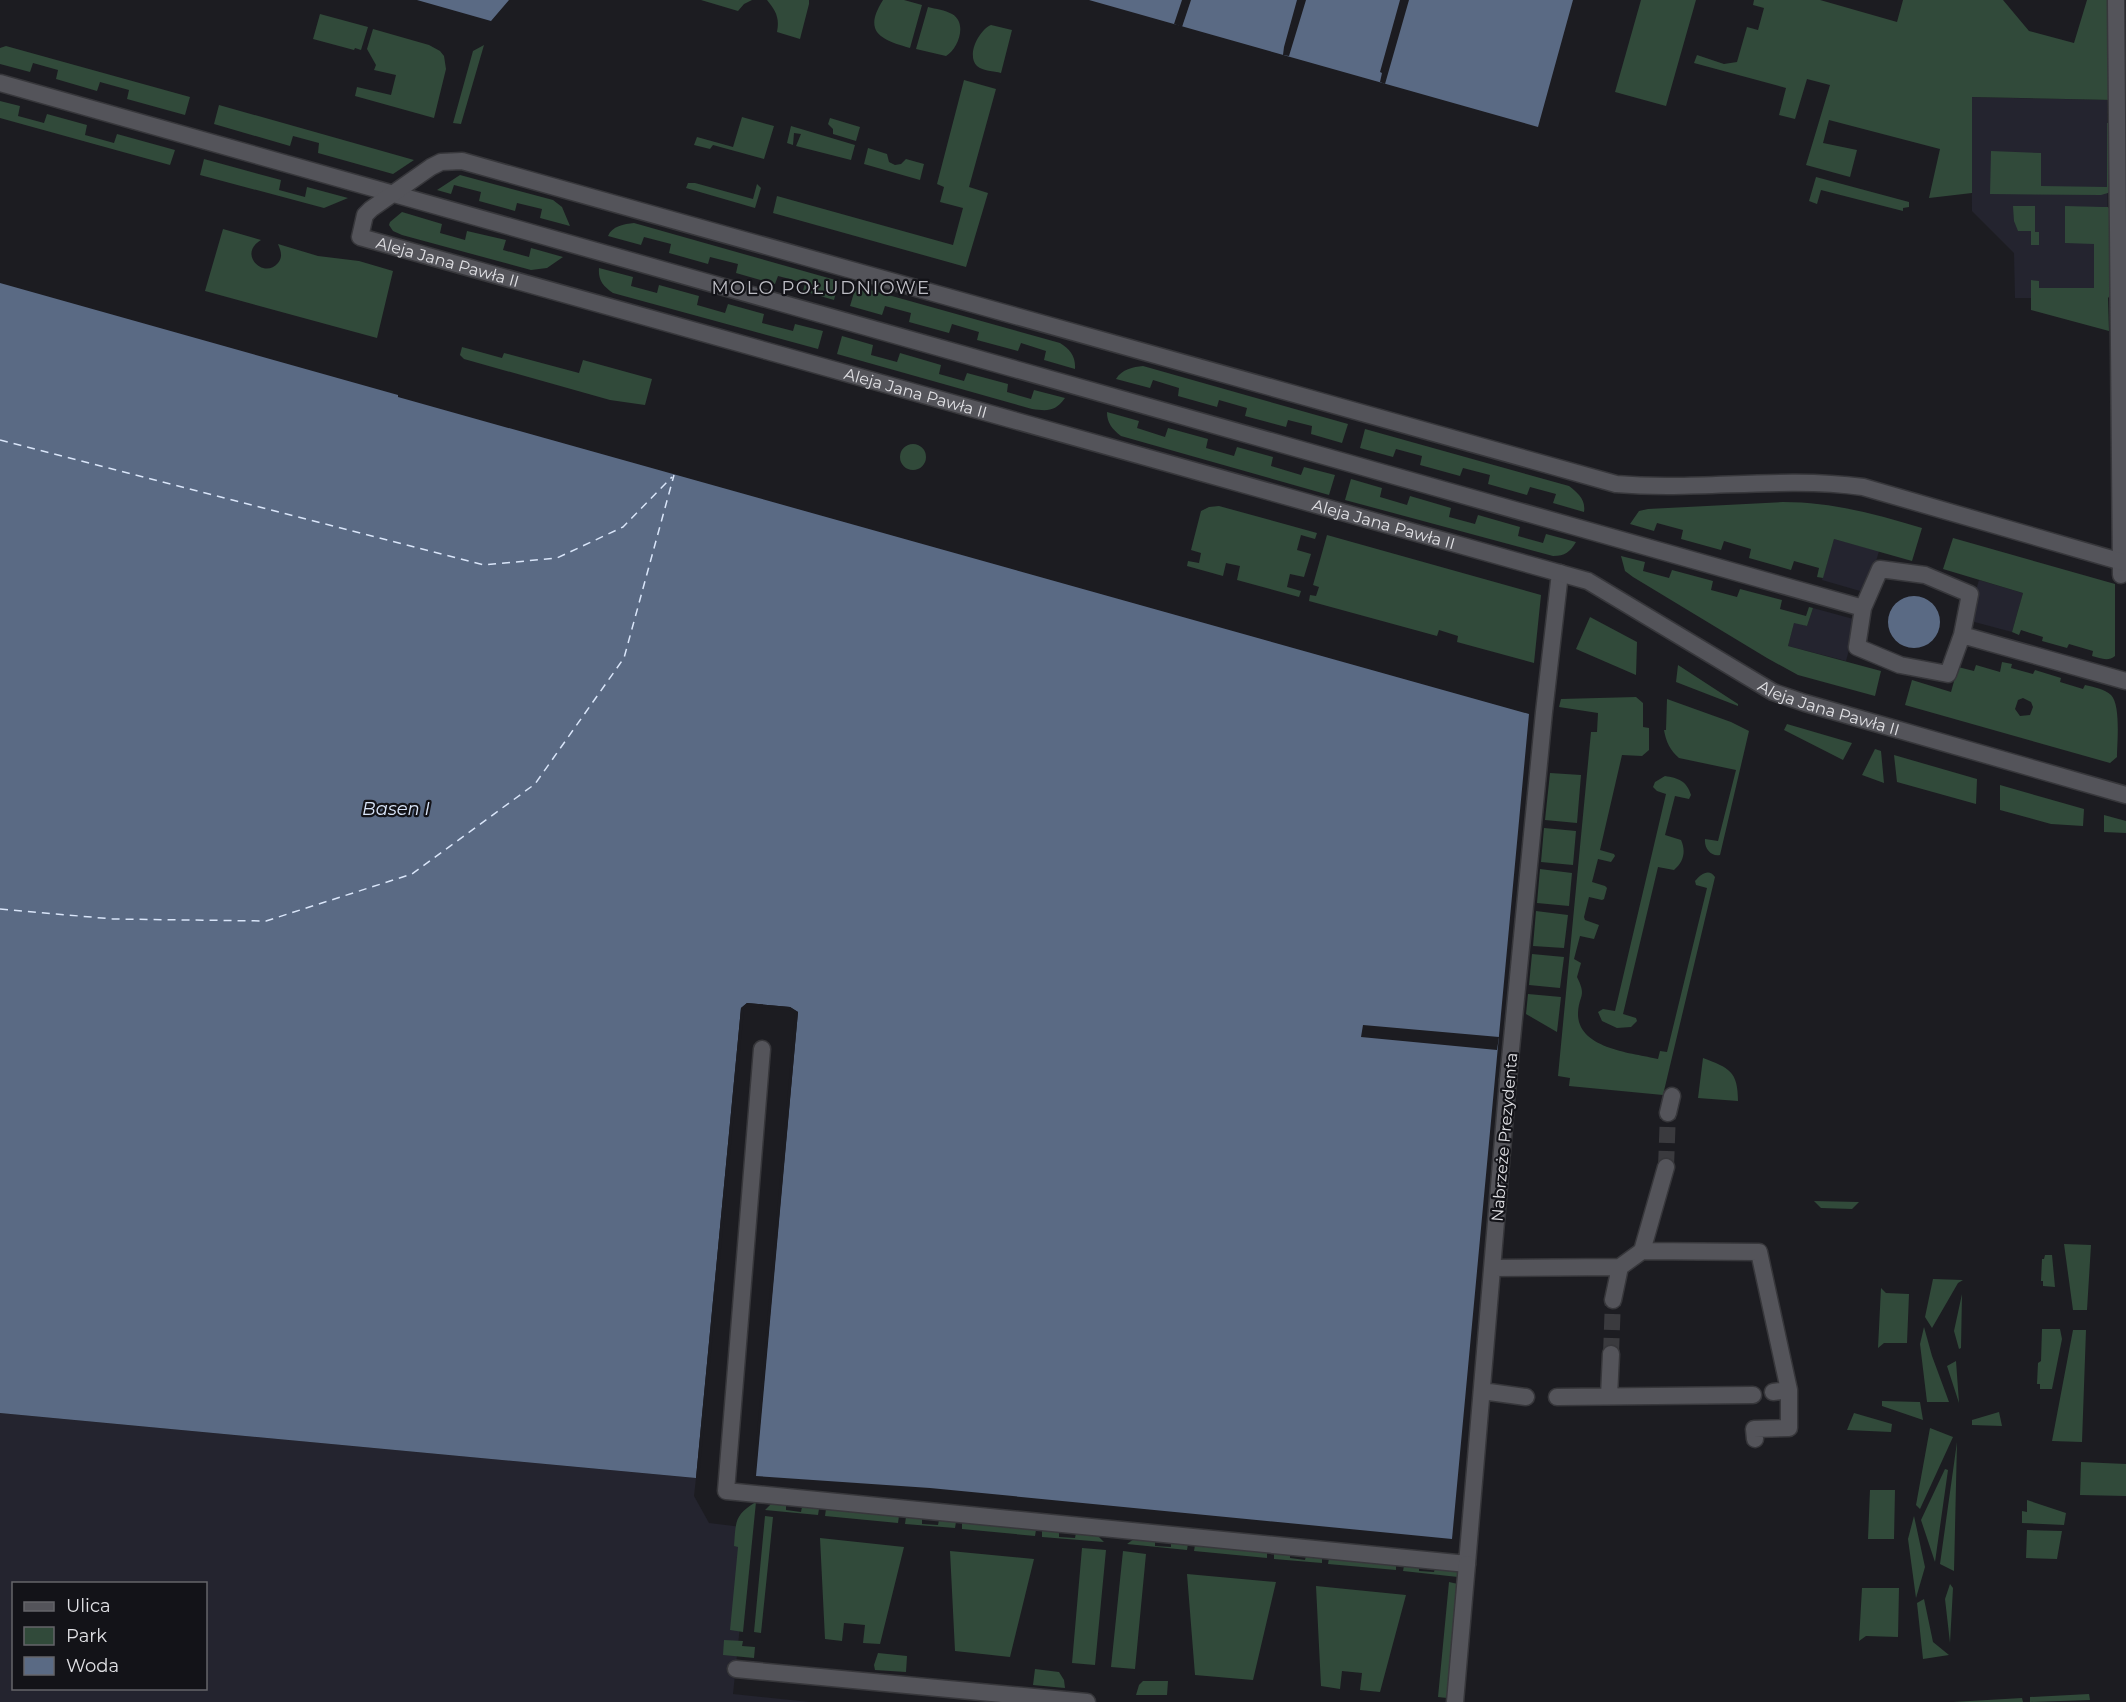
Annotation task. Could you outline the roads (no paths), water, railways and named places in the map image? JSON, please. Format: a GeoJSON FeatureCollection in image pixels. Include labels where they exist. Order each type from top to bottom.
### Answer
{"type":"FeatureCollection","features":[{"type":"Feature","properties":{"kind":"street"},"geometry":{"type":"LineString","coordinates":[[2116,0],[2122,567]]}},
{"type":"Feature","properties":{"kind":"street"},"geometry":{"type":"LineString","coordinates":[[0,83],[1863,608]]}},
{"type":"Feature","properties":{"kind":"street","name":"Aleja Jana Pawła II"},"geometry":{"type":"LineString","coordinates":[[2122,567],[1863,487],[1826,482],[1793,481],[1653,487],[1616,483],[462,161],[441,162],[394,193],[365,215],[360,237],[1588,581],[1773,692],[2126,795]]}},
{"type":"Feature","properties":{"kind":"street"},"geometry":{"type":"LineString","coordinates":[[1880,568],[1925,575],[1970,594],[1962,635],[1948,674],[1900,665],[1857,648],[1863,608],[1880,568]]}},
{"type":"Feature","properties":{"kind":"street","name":"Nabrzeże Prezydenta"},"geometry":{"type":"LineString","coordinates":[[1455,1702],[1508,1080],[1560,573]]}},
{"type":"Feature","properties":{"kind":"street"},"geometry":{"type":"LineString","coordinates":[[1962,635],[2126,681]]}},
{"type":"Feature","properties":{"kind":"street"},"geometry":{"type":"LineString","coordinates":[[762,1049],[726,1491],[1467,1564]]}},
{"type":"Feature","properties":{"kind":"street"},"geometry":{"type":"LineString","coordinates":[[1668,1113],[1672,1096]]}},
{"type":"Feature","properties":{"kind":"street"},"geometry":{"type":"LineString","coordinates":[[1642,1251],[1666,1167]]}},
{"type":"Feature","properties":{"kind":"street"},"geometry":{"type":"LineString","coordinates":[[1492,1268],[1620,1267],[1642,1251],[1759,1252],[1780,1391],[1789,1428],[1754,1429],[1755,1439]]}},
{"type":"Feature","properties":{"kind":"street"},"geometry":{"type":"LineString","coordinates":[[1613,1300],[1620,1267]]}},
{"type":"Feature","properties":{"kind":"street"},"geometry":{"type":"LineString","coordinates":[[1609,1396],[1611,1354]]}},
{"type":"Feature","properties":{"kind":"street"},"geometry":{"type":"LineString","coordinates":[[1482,1391],[1526,1397]]}},
{"type":"Feature","properties":{"kind":"street"},"geometry":{"type":"LineString","coordinates":[[1557,1396],[1753,1395]]}},
{"type":"Feature","properties":{"kind":"street"},"geometry":{"type":"LineString","coordinates":[[736,1669],[1087,1702]]}},
{"type":"Feature","properties":{"kind":"water"},"geometry":{"type":"Polygon","coordinates":[[[417,0],[509,0],[491,21],[417,0]]]}},
{"type":"Feature","properties":{"kind":"water"},"geometry":{"type":"Polygon","coordinates":[[[1089,0],[1573,0],[1538,127],[1089,0]]]}},
{"type":"Feature","properties":{"kind":"water","name":"Basen I"},"geometry":{"type":"Polygon","coordinates":[[[0,283],[1529,714],[1452,1539],[930,1488],[756,1476],[798,1012],[790,1007],[747,1003],[741,1008],[696,1478],[0,1413],[0,283]]]}},
{"type":"Feature","properties":{"kind":"water"},"geometry":{"type":"Polygon","coordinates":[[[1909,596],[1919,596],[1928,600],[1936,608],[1940,622],[1936,636],[1928,644],[1919,648],[1909,648],[1900,644],[1892,636],[1888,627],[1888,617],[1892,608],[1900,600],[1909,596]]]}},
{"type":"Feature","properties":{"kind":"tunnel"},"geometry":{"type":"LineString","coordinates":[[1666,1167],[1668,1113]]}},
{"type":"Feature","properties":{"kind":"tunnel"},"geometry":{"type":"LineString","coordinates":[[1611,1354],[1613,1300]]}},
{"type":"Feature","properties":{"kind":"district","name":"MOLO POŁUDNIOWE"},"geometry":{"type":"Point","coordinates":[821,288]}}]}
